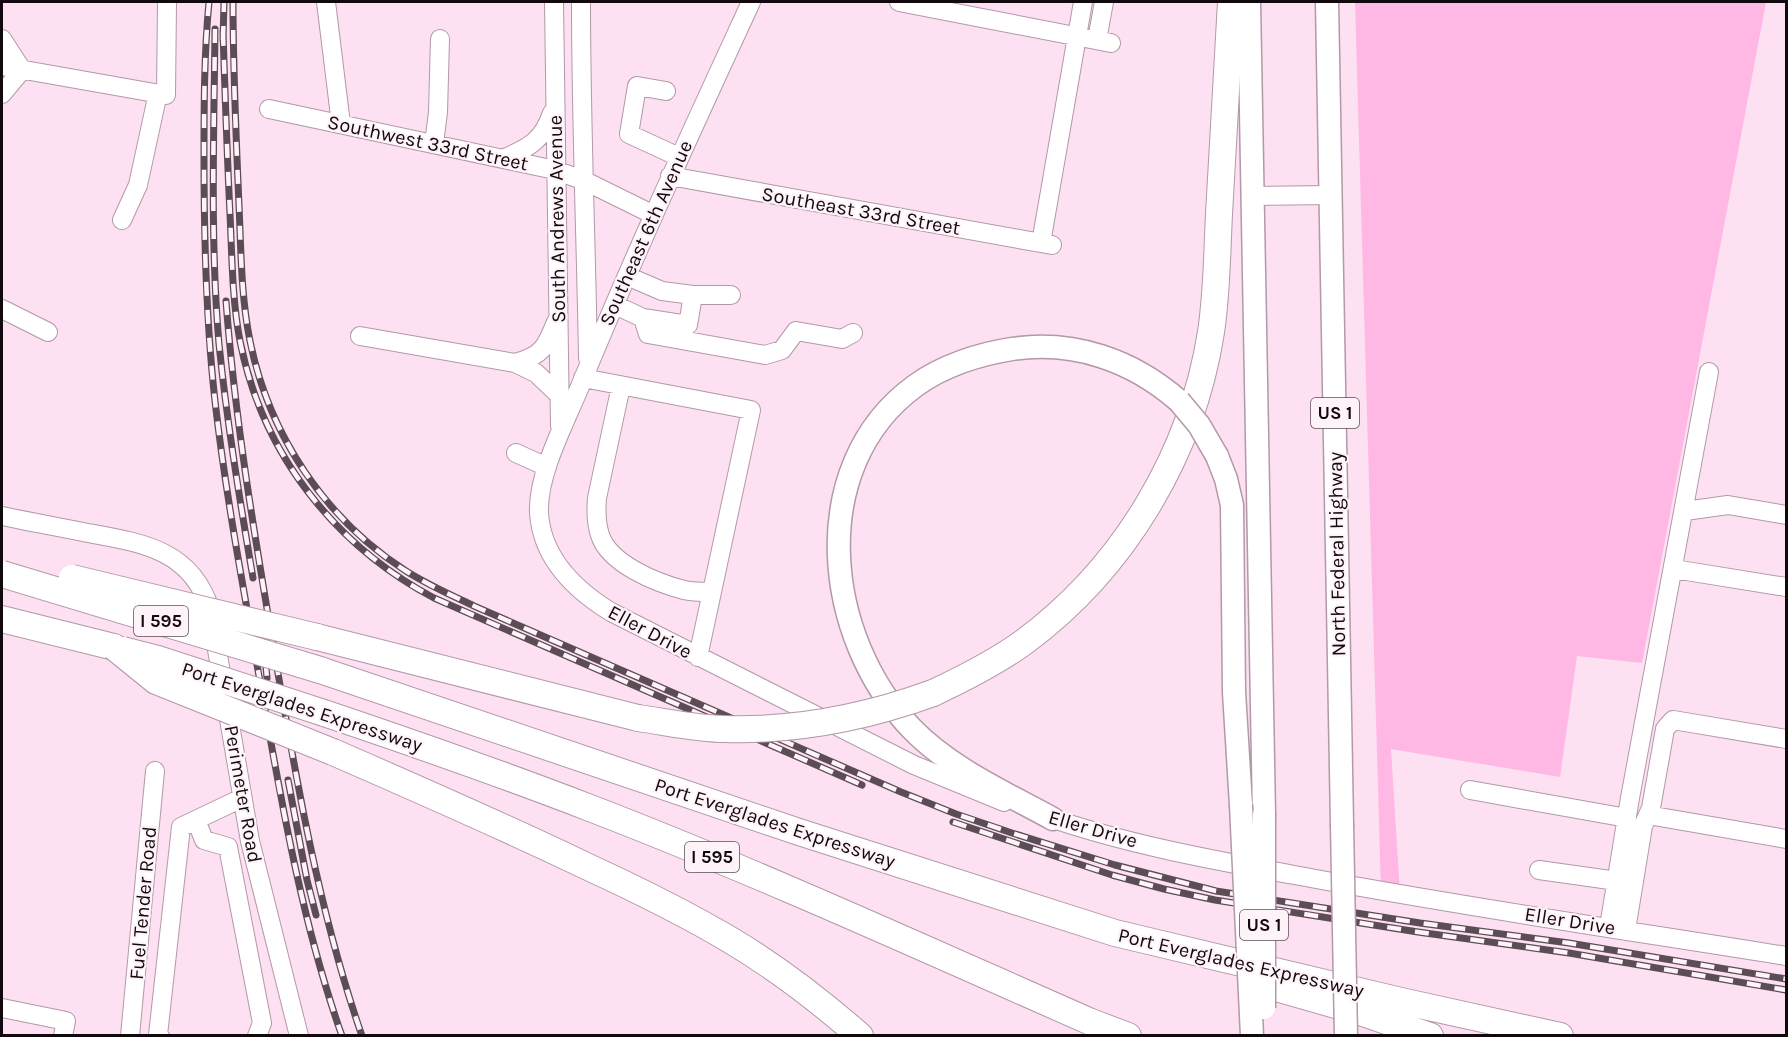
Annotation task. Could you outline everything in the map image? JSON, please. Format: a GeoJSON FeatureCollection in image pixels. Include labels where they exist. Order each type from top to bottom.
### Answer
{"type":"FeatureCollection","features":[{"type":"Feature","properties":{"kind":"highway"},"geometry":{"type":"LineString","coordinates":[[2,564],[93,582],[638,718],[724,729],[813,724],[899,705],[933,693],[973,674],[1024,642],[1100,572],[1156,492],[1181,441],[1198,390],[1211,332],[1231,2]]}},
{"type":"Feature","properties":{"kind":"highway","name":"Port Everglades Expressway"},"geometry":{"type":"LineString","coordinates":[[2,574],[320,670],[799,832],[1115,933],[1560,1035]]}},
{"type":"Feature","properties":{"kind":"highway","name":"Port Everglades Expressway"},"geometry":{"type":"LineString","coordinates":[[2,619],[158,659],[483,768],[639,827],[1091,1022],[1128,1035]]}},
{"type":"Feature","properties":{"kind":"highway"},"geometry":{"type":"LineString","coordinates":[[114,647],[156,681],[333,752],[494,823],[683,913],[781,973],[860,1035]]}},
{"type":"Feature","properties":{"kind":"highway"},"geometry":{"type":"LineString","coordinates":[[1115,933],[1237,977],[1360,1012],[1430,1035]]}},
{"type":"Feature","properties":{"kind":"highway"},"geometry":{"type":"LineString","coordinates":[[1091,1022],[1118,1035]]}},
{"type":"Feature","properties":{"kind":"main road","name":"US 1"},"geometry":{"type":"LineString","coordinates":[[1249,2],[1264,814],[1265,1035]]}},
{"type":"Feature","properties":{"kind":"main road","name":"North Federal Highway"},"geometry":{"type":"LineString","coordinates":[[1327,2],[1346,1035]]}},
{"type":"Feature","properties":{"kind":"main road"},"geometry":{"type":"LineString","coordinates":[[1053,819],[964,771],[912,729],[883,693],[857,645],[848,619],[838,561],[839,528],[849,479],[873,431],[894,404],[917,384],[953,366],[987,354],[1041,346],[1093,353],[1139,371],[1179,401],[1199,425],[1217,456],[1226,479],[1232,505],[1233,663],[1252,1035]]}},
{"type":"Feature","properties":{"kind":"street"},"geometry":{"type":"LineString","coordinates":[[122,220],[138,185],[162,94],[167,2]]}},
{"type":"Feature","properties":{"kind":"street"},"geometry":{"type":"LineString","coordinates":[[326,2],[341,124]]}},
{"type":"Feature","properties":{"kind":"street","name":"South Andrews Avenue"},"geometry":{"type":"LineString","coordinates":[[554,2],[560,436]]}},
{"type":"Feature","properties":{"kind":"street","name":"South Andrews Avenue"},"geometry":{"type":"LineString","coordinates":[[581,2],[586,372]]}},
{"type":"Feature","properties":{"kind":"street","name":"Southeast 6th Avenue"},"geometry":{"type":"LineString","coordinates":[[547,467],[670,176],[751,2]]}},
{"type":"Feature","properties":{"kind":"street"},"geometry":{"type":"LineString","coordinates":[[908,2],[1104,41],[1104,2]]}},
{"type":"Feature","properties":{"kind":"street"},"geometry":{"type":"LineString","coordinates":[[1076,36],[1083,2]]}},
{"type":"Feature","properties":{"kind":"street","name":"Southeast 33rd Street"},"geometry":{"type":"LineString","coordinates":[[670,176],[1047,244],[1076,36]]}},
{"type":"Feature","properties":{"kind":"street"},"geometry":{"type":"LineString","coordinates":[[2,39],[22,70]]}},
{"type":"Feature","properties":{"kind":"street"},"geometry":{"type":"LineString","coordinates":[[434,144],[438,111],[440,39]]}},
{"type":"Feature","properties":{"kind":"street"},"geometry":{"type":"LineString","coordinates":[[2,55],[22,70]]}},
{"type":"Feature","properties":{"kind":"street"},"geometry":{"type":"LineString","coordinates":[[2,66],[162,94]]}},
{"type":"Feature","properties":{"kind":"street"},"geometry":{"type":"LineString","coordinates":[[2,94],[22,70]]}},
{"type":"Feature","properties":{"kind":"street"},"geometry":{"type":"LineString","coordinates":[[666,92],[637,86],[628,134],[680,157]]}},
{"type":"Feature","properties":{"kind":"street"},"geometry":{"type":"LineString","coordinates":[[505,158],[541,137],[555,103]]}},
{"type":"Feature","properties":{"kind":"street","name":"Southwest 33rd Street"},"geometry":{"type":"LineString","coordinates":[[269,109],[555,170],[585,181],[654,215]]}},
{"type":"Feature","properties":{"kind":"street"},"geometry":{"type":"LineString","coordinates":[[1252,196],[1330,195]]}},
{"type":"Feature","properties":{"kind":"street"},"geometry":{"type":"LineString","coordinates":[[627,276],[662,291],[693,295],[731,295]]}},
{"type":"Feature","properties":{"kind":"street"},"geometry":{"type":"LineString","coordinates":[[615,305],[643,318],[688,325],[693,295]]}},
{"type":"Feature","properties":{"kind":"street"},"geometry":{"type":"LineString","coordinates":[[2,309],[48,332]]}},
{"type":"Feature","properties":{"kind":"street"},"geometry":{"type":"LineString","coordinates":[[515,363],[530,360],[543,349],[559,314]]}},
{"type":"Feature","properties":{"kind":"street"},"geometry":{"type":"LineString","coordinates":[[643,318],[648,334],[765,355],[782,350],[796,331],[842,339],[853,333]]}},
{"type":"Feature","properties":{"kind":"street"},"geometry":{"type":"LineString","coordinates":[[360,336],[515,363],[536,373],[560,395]]}},
{"type":"Feature","properties":{"kind":"street"},"geometry":{"type":"LineString","coordinates":[[586,372],[621,386],[751,410],[698,657]]}},
{"type":"Feature","properties":{"kind":"street"},"geometry":{"type":"LineString","coordinates":[[1618,929],[1617,881],[1627,818],[1709,372]]}},
{"type":"Feature","properties":{"kind":"street"},"geometry":{"type":"LineString","coordinates":[[621,386],[597,498],[596,511],[600,537],[614,555],[636,572],[686,590],[712,592]]}},
{"type":"Feature","properties":{"kind":"street"},"geometry":{"type":"LineString","coordinates":[[516,453],[547,467]]}},
{"type":"Feature","properties":{"kind":"street","name":"Eller Drive"},"geometry":{"type":"LineString","coordinates":[[547,467],[540,490],[539,516],[546,544],[554,561],[583,594],[698,657],[914,765],[989,796],[1053,819],[1135,842],[1222,861],[1381,891],[1786,956]]}},
{"type":"Feature","properties":{"kind":"street"},"geometry":{"type":"LineString","coordinates":[[1685,511],[1728,505],[1786,515]]}},
{"type":"Feature","properties":{"kind":"street","name":"Perimeter Road"},"geometry":{"type":"LineString","coordinates":[[2,516],[139,543],[166,553],[194,577],[206,597],[210,609],[242,798],[262,892],[299,1035]]}},
{"type":"Feature","properties":{"kind":"street"},"geometry":{"type":"LineString","coordinates":[[1674,569],[1786,587]]}},
{"type":"Feature","properties":{"kind":"street"},"geometry":{"type":"LineString","coordinates":[[1618,929],[1643,826],[1651,808],[1665,729],[1673,720],[1786,739]]}},
{"type":"Feature","properties":{"kind":"street","name":"Fuel Tender Road"},"geometry":{"type":"LineString","coordinates":[[130,1035],[155,771]]}},
{"type":"Feature","properties":{"kind":"street"},"geometry":{"type":"LineString","coordinates":[[1470,790],[1627,818]]}},
{"type":"Feature","properties":{"kind":"street"},"geometry":{"type":"LineString","coordinates":[[160,1035],[158,1035],[181,827],[242,798]]}},
{"type":"Feature","properties":{"kind":"street"},"geometry":{"type":"LineString","coordinates":[[1648,815],[1786,839]]}},
{"type":"Feature","properties":{"kind":"street"},"geometry":{"type":"LineString","coordinates":[[196,820],[204,840],[228,847],[262,1023],[257,1035]]}},
{"type":"Feature","properties":{"kind":"street"},"geometry":{"type":"LineString","coordinates":[[1539,870],[1617,881]]}},
{"type":"Feature","properties":{"kind":"street"},"geometry":{"type":"LineString","coordinates":[[2,1008],[66,1021],[63,1035]]}},
{"type":"Feature","properties":{"kind":"shaded area"},"geometry":{"type":"Polygon","coordinates":[[[1355,2],[1766,2],[1642,663],[1577,656],[1560,777],[1391,749],[1400,894],[1381,891],[1355,2]]]}},
{"type":"Feature","properties":{"kind":"railway"},"geometry":{"type":"LineString","coordinates":[[209,2],[204,100],[205,250],[209,341],[219,437],[242,580],[294,863],[315,950],[342,1036]]}},
{"type":"Feature","properties":{"kind":"railway"},"geometry":{"type":"LineString","coordinates":[[223,40],[224,2]]}},
{"type":"Feature","properties":{"kind":"railway"},"geometry":{"type":"LineString","coordinates":[[233,2],[242,273],[247,324],[259,376],[286,441],[326,500],[377,550],[406,571],[474,606],[901,792],[956,814],[1115,865],[1216,891],[1420,923],[1569,943],[1786,979]]}},
{"type":"Feature","properties":{"kind":"railway"},"geometry":{"type":"LineString","coordinates":[[215,29],[213,186],[216,305],[226,403],[253,578]]}},
{"type":"Feature","properties":{"kind":"railway"},"geometry":{"type":"LineString","coordinates":[[223,32],[233,277],[240,341],[251,382],[266,421],[285,458],[308,492],[334,523],[398,576],[434,598],[862,785]]}},
{"type":"Feature","properties":{"kind":"railway"},"geometry":{"type":"LineString","coordinates":[[226,301],[246,479],[292,752],[321,895],[362,1036]]}},
{"type":"Feature","properties":{"kind":"railway"},"geometry":{"type":"LineString","coordinates":[[263,634],[267,678]]}},
{"type":"Feature","properties":{"kind":"railway"},"geometry":{"type":"LineString","coordinates":[[288,780],[316,915]]}},
{"type":"Feature","properties":{"kind":"railway"},"geometry":{"type":"LineString","coordinates":[[953,822],[1112,875],[1215,900],[1569,953],[1786,990]]}}]}
